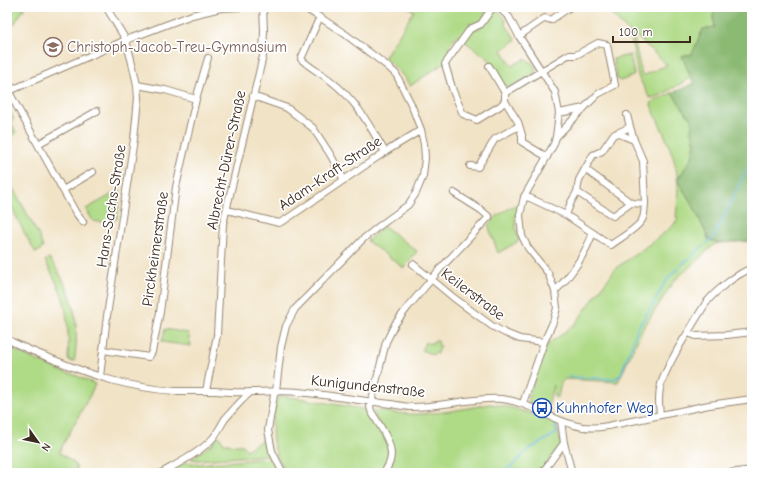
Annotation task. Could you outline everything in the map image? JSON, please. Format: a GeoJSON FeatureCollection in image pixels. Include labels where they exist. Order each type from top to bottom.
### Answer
{"type":"FeatureCollection","features":[{"type":"Feature","properties":{"kind":"street","name":"Hans-Sachs-Straße"},"geometry":{"type":"LineString","coordinates":[[100,377],[107,316],[134,139],[137,110],[137,85],[126,40],[106,7]]}},
{"type":"Feature","properties":{"kind":"street"},"geometry":{"type":"LineString","coordinates":[[83,222],[62,190],[8,92],[126,40],[192,15],[221,8],[241,7]]}},
{"type":"Feature","properties":{"kind":"street","name":"Albrecht-Dürer-Straße"},"geometry":{"type":"LineString","coordinates":[[206,391],[217,335],[223,224],[263,56],[263,7]]}},
{"type":"Feature","properties":{"kind":"street"},"geometry":{"type":"LineString","coordinates":[[283,473],[272,450],[268,430],[276,391],[281,347],[286,326],[295,310],[363,240],[408,204],[416,193],[423,176],[425,158],[421,130],[411,104],[396,74],[321,18],[305,8],[300,7]]}},
{"type":"Feature","properties":{"kind":"street"},"geometry":{"type":"LineString","coordinates":[[493,7],[481,24],[470,29],[445,64],[462,114],[477,120],[500,106],[505,101]]}},
{"type":"Feature","properties":{"kind":"street"},"geometry":{"type":"LineString","coordinates":[[498,7],[509,17],[519,36],[555,92],[559,112],[556,137],[547,157],[524,197],[520,215],[522,236],[528,248],[548,273],[555,292],[557,308],[523,403]]}},
{"type":"Feature","properties":{"kind":"street"},"geometry":{"type":"LineString","coordinates":[[519,36],[545,18],[551,20],[570,7]]}},
{"type":"Feature","properties":{"kind":"street"},"geometry":{"type":"LineString","coordinates":[[321,18],[318,21],[301,60],[306,65],[331,81],[353,102],[366,120],[385,152]]}},
{"type":"Feature","properties":{"kind":"street"},"geometry":{"type":"LineString","coordinates":[[505,93],[568,55],[576,55],[598,43],[607,45],[615,85],[598,94],[556,137]]}},
{"type":"Feature","properties":{"kind":"street","name":"Pirckheimerstraße"},"geometry":{"type":"LineString","coordinates":[[103,350],[149,357],[152,352],[160,312],[176,187],[196,99],[208,58]]}},
{"type":"Feature","properties":{"kind":"street"},"geometry":{"type":"LineString","coordinates":[[489,66],[505,93],[505,101],[518,122],[522,135],[522,142],[547,157]]}},
{"type":"Feature","properties":{"kind":"street"},"geometry":{"type":"LineString","coordinates":[[137,85],[166,90],[196,99]]}},
{"type":"Feature","properties":{"kind":"street"},"geometry":{"type":"LineString","coordinates":[[253,96],[286,108],[313,128],[330,154],[344,180]]}},
{"type":"Feature","properties":{"kind":"street"},"geometry":{"type":"LineString","coordinates":[[559,112],[584,108]]}},
{"type":"Feature","properties":{"kind":"street"},"geometry":{"type":"LineString","coordinates":[[38,144],[97,112]]}},
{"type":"Feature","properties":{"kind":"street"},"geometry":{"type":"LineString","coordinates":[[524,197],[530,198],[566,215],[611,245],[637,226],[644,216],[645,204],[643,161],[634,140],[627,115]]}},
{"type":"Feature","properties":{"kind":"street"},"geometry":{"type":"LineString","coordinates":[[470,166],[478,167],[496,139],[519,126]]}},
{"type":"Feature","properties":{"kind":"street"},"geometry":{"type":"LineString","coordinates":[[566,215],[577,192],[579,180],[593,155],[602,151],[613,135],[630,127]]}},
{"type":"Feature","properties":{"kind":"street","name":"Adam-Kraft-Straße"},"geometry":{"type":"LineString","coordinates":[[227,210],[279,223],[385,152],[421,130]]}},
{"type":"Feature","properties":{"kind":"street"},"geometry":{"type":"LineString","coordinates":[[617,133],[634,140]]}},
{"type":"Feature","properties":{"kind":"street"},"geometry":{"type":"LineString","coordinates":[[585,169],[631,203],[645,204]]}},
{"type":"Feature","properties":{"kind":"street"},"geometry":{"type":"LineString","coordinates":[[62,190],[93,172]]}},
{"type":"Feature","properties":{"kind":"street"},"geometry":{"type":"LineString","coordinates":[[577,192],[613,216],[631,203]]}},
{"type":"Feature","properties":{"kind":"street"},"geometry":{"type":"LineString","coordinates":[[384,473],[390,461],[391,451],[370,407],[386,342],[395,324],[406,310],[460,247],[489,217],[482,210],[454,193]]}},
{"type":"Feature","properties":{"kind":"street"},"geometry":{"type":"LineString","coordinates":[[555,292],[583,256],[589,246],[593,233]]}},
{"type":"Feature","properties":{"kind":"street","name":"Keilerstraße"},"geometry":{"type":"LineString","coordinates":[[412,264],[492,326],[520,339],[544,342]]}},
{"type":"Feature","properties":{"kind":"street"},"geometry":{"type":"LineString","coordinates":[[660,415],[658,399],[661,385],[665,374],[688,332],[707,302],[716,292],[736,276],[752,268]]}},
{"type":"Feature","properties":{"kind":"street"},"geometry":{"type":"LineString","coordinates":[[688,332],[696,336],[727,336],[752,332]]}},
{"type":"Feature","properties":{"kind":"street","name":"Kunigundenstraße"},"geometry":{"type":"LineString","coordinates":[[7,338],[19,346],[100,377],[127,385],[174,391],[299,392],[371,403],[416,406],[433,406],[477,399],[503,399],[523,403],[561,421],[579,426],[598,428],[709,405],[752,399]]}},
{"type":"Feature","properties":{"kind":"street"},"geometry":{"type":"LineString","coordinates":[[161,473],[202,447],[213,438],[228,416],[251,392]]}},
{"type":"Feature","properties":{"kind":"street"},"geometry":{"type":"LineString","coordinates":[[561,421],[564,443],[572,473]]}},
{"type":"Feature","properties":{"kind":"street"},"geometry":{"type":"LineString","coordinates":[[542,473],[564,443]]}},
{"type":"Feature","properties":{"kind":"street"},"geometry":{"type":"LineString","coordinates":[[729,473],[752,470]]}},
{"type":"Feature","properties":{"kind":"green space"},"geometry":{"type":"Polygon","coordinates":[[[7,7],[25,7],[7,35],[7,7]]]}},
{"type":"Feature","properties":{"kind":"green space"},"geometry":{"type":"Polygon","coordinates":[[[408,7],[489,7],[480,22],[471,26],[460,37],[457,35],[448,48],[451,50],[446,56],[448,57],[444,63],[410,86],[398,70],[384,58],[414,11],[408,7]]]}},
{"type":"Feature","properties":{"kind":"green space"},"geometry":{"type":"Polygon","coordinates":[[[604,7],[715,7],[713,16],[715,27],[703,29],[692,54],[682,56],[691,78],[659,96],[649,97],[638,76],[630,33],[604,7]],[[633,33],[642,76],[667,65],[633,33]]]}},
{"type":"Feature","properties":{"kind":"green space"},"geometry":{"type":"Polygon","coordinates":[[[715,7],[752,7],[752,241],[720,243],[709,240],[694,207],[677,180],[692,158],[695,143],[691,129],[692,121],[672,93],[695,83],[691,78],[682,56],[692,54],[703,29],[715,27],[713,16],[715,7]]]}},
{"type":"Feature","properties":{"kind":"green space"},"geometry":{"type":"Polygon","coordinates":[[[497,10],[506,19],[505,23],[516,40],[502,50],[512,66],[526,58],[536,69],[535,73],[509,88],[505,87],[489,59],[464,41],[472,30],[480,28],[494,11],[497,10]]]}},
{"type":"Feature","properties":{"kind":"green space"},"geometry":{"type":"Polygon","coordinates":[[[630,55],[634,74],[633,76],[620,81],[617,79],[613,59],[630,55]]]}},
{"type":"Feature","properties":{"kind":"green space"},"geometry":{"type":"Polygon","coordinates":[[[672,93],[692,121],[695,143],[692,158],[677,179],[672,152],[651,105],[652,102],[672,93]]]}},
{"type":"Feature","properties":{"kind":"green space"},"geometry":{"type":"Polygon","coordinates":[[[7,104],[14,119],[11,121],[16,133],[7,138],[7,104]]]}},
{"type":"Feature","properties":{"kind":"green space"},"geometry":{"type":"Polygon","coordinates":[[[7,179],[39,236],[43,248],[36,253],[7,198],[7,179]]]}},
{"type":"Feature","properties":{"kind":"green space"},"geometry":{"type":"Polygon","coordinates":[[[678,181],[694,207],[709,240],[720,243],[715,244],[674,281],[642,330],[618,382],[565,379],[561,383],[558,397],[554,397],[553,385],[547,410],[529,402],[528,397],[547,344],[575,324],[616,268],[673,226],[678,218],[676,217],[678,181]]]}},
{"type":"Feature","properties":{"kind":"green space"},"geometry":{"type":"Polygon","coordinates":[[[120,190],[117,219],[113,219],[113,224],[93,221],[86,209],[120,190]]]}},
{"type":"Feature","properties":{"kind":"green space"},"geometry":{"type":"Polygon","coordinates":[[[520,202],[516,213],[515,222],[519,241],[498,253],[488,225],[498,215],[520,202]]]}},
{"type":"Feature","properties":{"kind":"green space"},"geometry":{"type":"Polygon","coordinates":[[[384,226],[417,251],[404,268],[367,241],[384,226]]]}},
{"type":"Feature","properties":{"kind":"green space"},"geometry":{"type":"Polygon","coordinates":[[[49,258],[65,285],[74,308],[76,321],[76,350],[74,362],[68,360],[68,329],[65,305],[59,288],[45,261],[49,258]]]}},
{"type":"Feature","properties":{"kind":"green space"},"geometry":{"type":"Polygon","coordinates":[[[165,329],[188,333],[191,346],[162,342],[165,329]]]}},
{"type":"Feature","properties":{"kind":"green space"},"geometry":{"type":"Polygon","coordinates":[[[435,340],[439,342],[438,345],[441,346],[437,354],[434,353],[433,355],[422,350],[425,342],[430,344],[431,342],[434,343],[435,340]]]}},
{"type":"Feature","properties":{"kind":"green space"},"geometry":{"type":"Polygon","coordinates":[[[7,347],[63,372],[75,375],[95,384],[59,452],[74,463],[77,469],[67,473],[7,473],[7,347]]]}},
{"type":"Feature","properties":{"kind":"green space"},"geometry":{"type":"Polygon","coordinates":[[[279,396],[368,410],[389,449],[389,459],[382,473],[286,473],[273,444],[273,415],[279,396]]]}},
{"type":"Feature","properties":{"kind":"green space"},"geometry":{"type":"Polygon","coordinates":[[[490,404],[515,409],[556,423],[561,444],[540,473],[386,473],[393,459],[373,410],[404,414],[422,414],[490,404]]]}},
{"type":"Feature","properties":{"kind":"green space"},"geometry":{"type":"Polygon","coordinates":[[[218,435],[224,443],[231,445],[243,445],[246,450],[261,441],[267,440],[270,455],[198,460],[191,459],[213,443],[218,435]]]}},
{"type":"Feature","properties":{"kind":"green space"},"geometry":{"type":"Polygon","coordinates":[[[272,458],[280,473],[169,473],[186,462],[198,464],[272,458]]]}},
{"type":"Feature","properties":{"kind":"waterway"},"geometry":{"type":"LineString","coordinates":[[730,9],[752,8]]}},
{"type":"Feature","properties":{"kind":"waterway"},"geometry":{"type":"LineString","coordinates":[[711,239],[714,237],[751,160]]}},
{"type":"Feature","properties":{"kind":"waterway"},"geometry":{"type":"LineString","coordinates":[[707,243],[710,240]]}},
{"type":"Feature","properties":{"kind":"waterway"},"geometry":{"type":"LineString","coordinates":[[569,377],[613,379],[618,377],[621,374],[638,327],[666,281],[703,246]]}},
{"type":"Feature","properties":{"kind":"waterway"},"geometry":{"type":"LineString","coordinates":[[503,473],[528,450],[557,433],[555,424]]}},
{"type":"Feature","properties":{"kind":"place","name":"Christoph-Jacob-Treu-Gymnasium"},"geometry":{"type":"Point","coordinates":[53,47]}},
{"type":"Feature","properties":{"kind":"place","name":"Kuhnhofer Weg"},"geometry":{"type":"Point","coordinates":[542,408]}}]}
